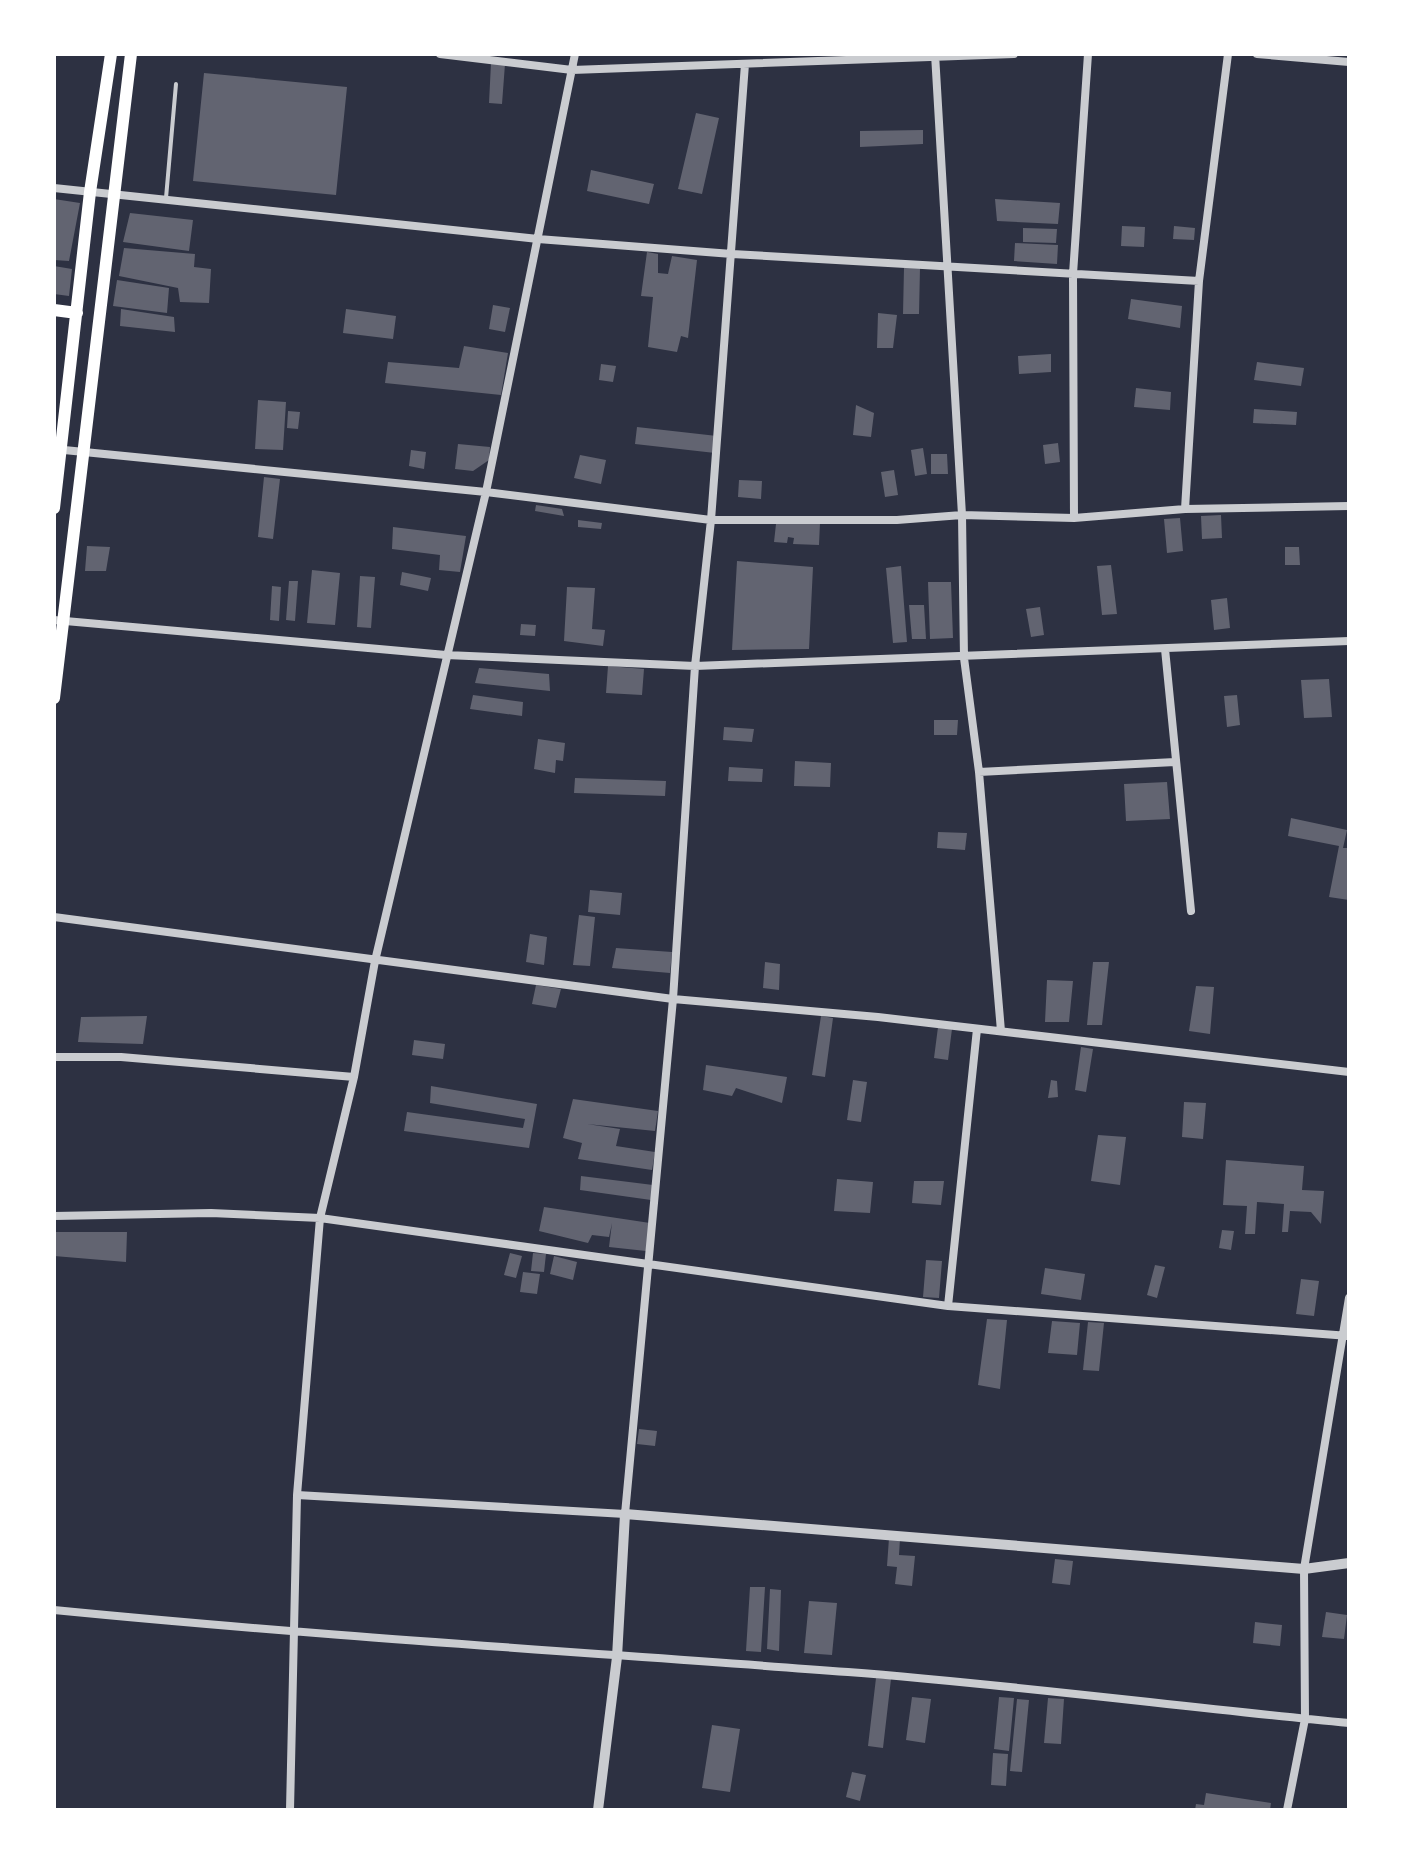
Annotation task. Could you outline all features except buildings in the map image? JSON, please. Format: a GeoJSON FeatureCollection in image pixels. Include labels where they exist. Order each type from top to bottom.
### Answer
{"type":"FeatureCollection","features":[{"type":"Feature","properties":{"kind":"main road"},"geometry":{"type":"LineString","coordinates":[[54,508],[58,450],[90,192],[111,54]]}},
{"type":"Feature","properties":{"kind":"main road"},"geometry":{"type":"LineString","coordinates":[[54,698],[59,620],[101,313],[131,54]]}},
{"type":"Feature","properties":{"kind":"main road"},"geometry":{"type":"LineString","coordinates":[[54,310],[77,313]]}},
{"type":"Feature","properties":{"kind":"street"},"geometry":{"type":"LineString","coordinates":[[440,54],[573,62],[745,64],[1014,54]]}},
{"type":"Feature","properties":{"kind":"street"},"geometry":{"type":"LineString","coordinates":[[290,1810],[297,1495],[320,1218],[354,1077],[375,961],[486,492],[573,62],[582,54]]}},
{"type":"Feature","properties":{"kind":"street"},"geometry":{"type":"LineString","coordinates":[[1074,518],[1073,274],[1088,54]]}},
{"type":"Feature","properties":{"kind":"street"},"geometry":{"type":"LineString","coordinates":[[1185,509],[1199,281],[1228,54]]}},
{"type":"Feature","properties":{"kind":"street"},"geometry":{"type":"LineString","coordinates":[[1257,54],[1349,62]]}},
{"type":"Feature","properties":{"kind":"street"},"geometry":{"type":"LineString","coordinates":[[935,55],[962,515],[964,658],[979,772],[1001,1031]]}},
{"type":"Feature","properties":{"kind":"street"},"geometry":{"type":"LineString","coordinates":[[598,1810],[617,1657],[625,1514],[673,999],[695,666],[711,520],[745,64]]}},
{"type":"Feature","properties":{"kind":"street"},"geometry":{"type":"LineString","coordinates":[[54,188],[538,239],[732,254],[1199,281]]}},
{"type":"Feature","properties":{"kind":"street"},"geometry":{"type":"LineString","coordinates":[[58,450],[486,492],[711,520],[897,520],[962,515],[1074,518],[1185,509],[1349,506]]}},
{"type":"Feature","properties":{"kind":"street"},"geometry":{"type":"LineString","coordinates":[[59,620],[446,655],[695,666],[1349,641]]}},
{"type":"Feature","properties":{"kind":"street"},"geometry":{"type":"LineString","coordinates":[[1165,649],[1191,911]]}},
{"type":"Feature","properties":{"kind":"street"},"geometry":{"type":"LineString","coordinates":[[979,772],[1175,762]]}},
{"type":"Feature","properties":{"kind":"street"},"geometry":{"type":"LineString","coordinates":[[54,917],[673,999],[878,1017],[1349,1072]]}},
{"type":"Feature","properties":{"kind":"street"},"geometry":{"type":"LineString","coordinates":[[948,1306],[977,1029]]}},
{"type":"Feature","properties":{"kind":"street"},"geometry":{"type":"LineString","coordinates":[[54,1057],[121,1057],[354,1077]]}},
{"type":"Feature","properties":{"kind":"street"},"geometry":{"type":"LineString","coordinates":[[54,1216],[211,1213],[320,1218],[948,1306],[1347,1336]]}},
{"type":"Feature","properties":{"kind":"street"},"geometry":{"type":"LineString","coordinates":[[1287,1810],[1305,1719],[1304,1569],[1347,1336],[1349,1298]]}},
{"type":"Feature","properties":{"kind":"street"},"geometry":{"type":"LineString","coordinates":[[297,1495],[625,1514],[1304,1569],[1349,1563]]}},
{"type":"Feature","properties":{"kind":"street"},"geometry":{"type":"LineString","coordinates":[[54,1610],[293,1633],[397,1637],[617,1657],[851,1672],[1349,1723]]}},
{"type":"Feature","properties":{"kind":"lane"},"geometry":{"type":"LineString","coordinates":[[166,200],[176,84]]}}]}
